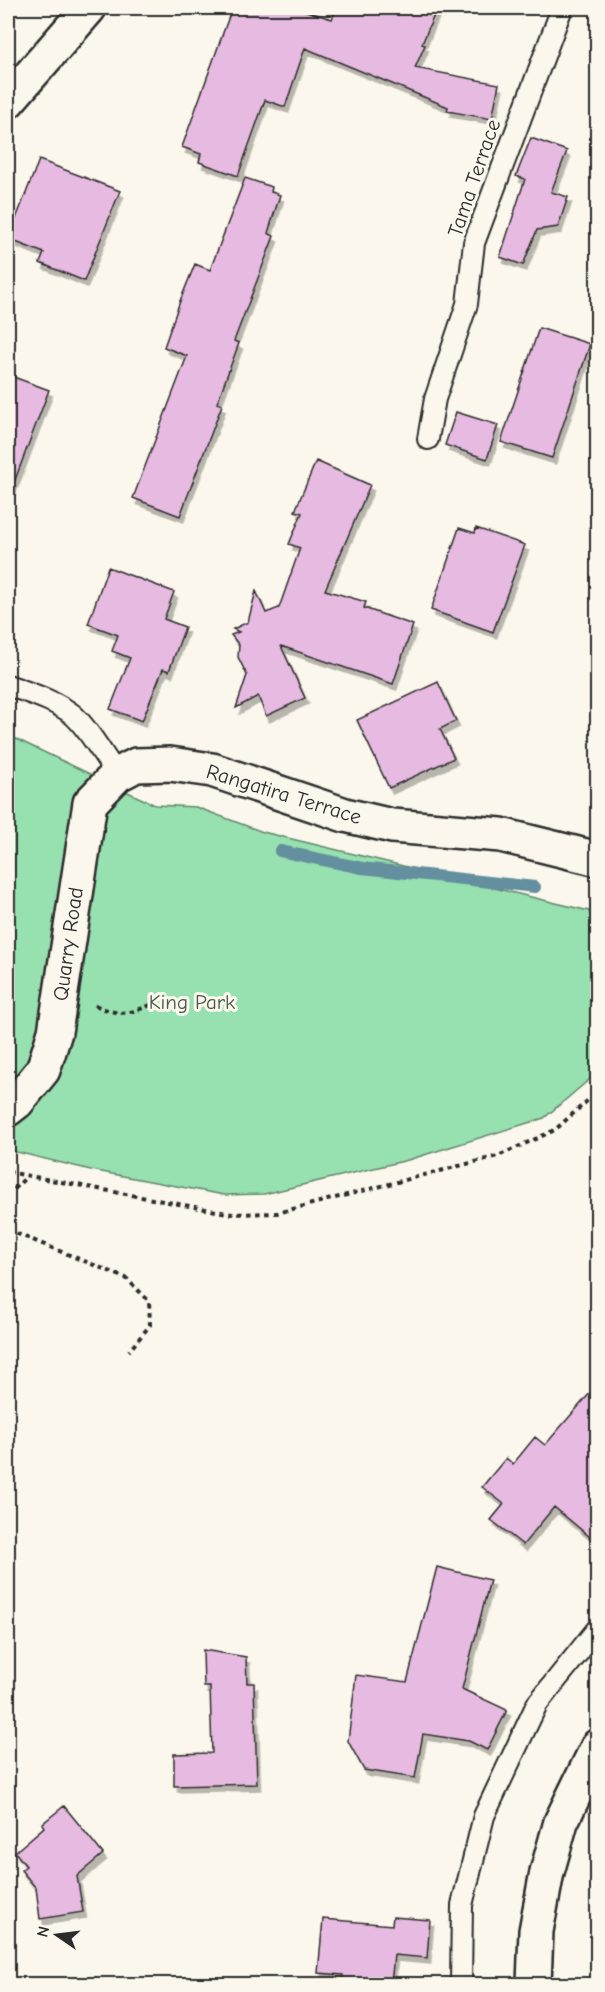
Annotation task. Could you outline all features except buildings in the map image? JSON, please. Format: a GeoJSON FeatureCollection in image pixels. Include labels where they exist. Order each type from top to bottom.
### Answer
{"type":"FeatureCollection","features":[{"type":"Feature","properties":{"kind":"street"},"geometry":{"type":"LineString","coordinates":[[8,101],[89,8]]}},
{"type":"Feature","properties":{"kind":"street","name":"Rangatira Terrace"},"geometry":{"type":"LineString","coordinates":[[117,775],[136,765],[170,764],[212,770],[345,814],[392,826],[501,836],[597,859]]}},
{"type":"Feature","properties":{"kind":"street","name":"Quarry Road"},"geometry":{"type":"LineString","coordinates":[[8,1109],[17,1102],[43,1070],[55,1032],[90,803],[117,775]]}},
{"type":"Feature","properties":{"kind":"street"},"geometry":{"type":"LineString","coordinates":[[534,1984],[536,1931],[547,1872],[561,1822],[597,1746]]}},
{"type":"Feature","properties":{"kind":"lane","name":"Tama Terrace"},"geometry":{"type":"LineString","coordinates":[[428,438],[435,399],[467,304],[474,243],[562,8]]}},
{"type":"Feature","properties":{"kind":"lane"},"geometry":{"type":"LineString","coordinates":[[8,685],[47,700],[72,714],[84,727],[117,775]]}},
{"type":"Feature","properties":{"kind":"lane"},"geometry":{"type":"LineString","coordinates":[[461,1984],[462,1905],[484,1816],[537,1704],[597,1628]]}},
{"type":"Feature","properties":{"kind":"path"},"geometry":{"type":"LineString","coordinates":[[61,990],[108,1011],[122,1014],[136,1012],[159,1001]]}},
{"type":"Feature","properties":{"kind":"path"},"geometry":{"type":"LineString","coordinates":[[8,1172],[232,1214],[277,1213],[498,1156],[555,1130],[597,1091]]}},
{"type":"Feature","properties":{"kind":"path"},"geometry":{"type":"LineString","coordinates":[[8,1196],[28,1175]]}},
{"type":"Feature","properties":{"kind":"path"},"geometry":{"type":"LineString","coordinates":[[8,1230],[126,1278],[149,1301],[150,1325],[129,1350]]}},
{"type":"Feature","properties":{"kind":"green space","name":"King Park"},"geometry":{"type":"Polygon","coordinates":[[[8,735],[155,805],[196,807],[263,832],[589,911],[597,933],[597,1073],[544,1118],[408,1160],[264,1194],[224,1195],[91,1170],[8,1150],[8,735]]]}},
{"type":"Feature","properties":{"kind":"waterway"},"geometry":{"type":"LineString","coordinates":[[280,851],[362,868],[535,887]]}}]}
